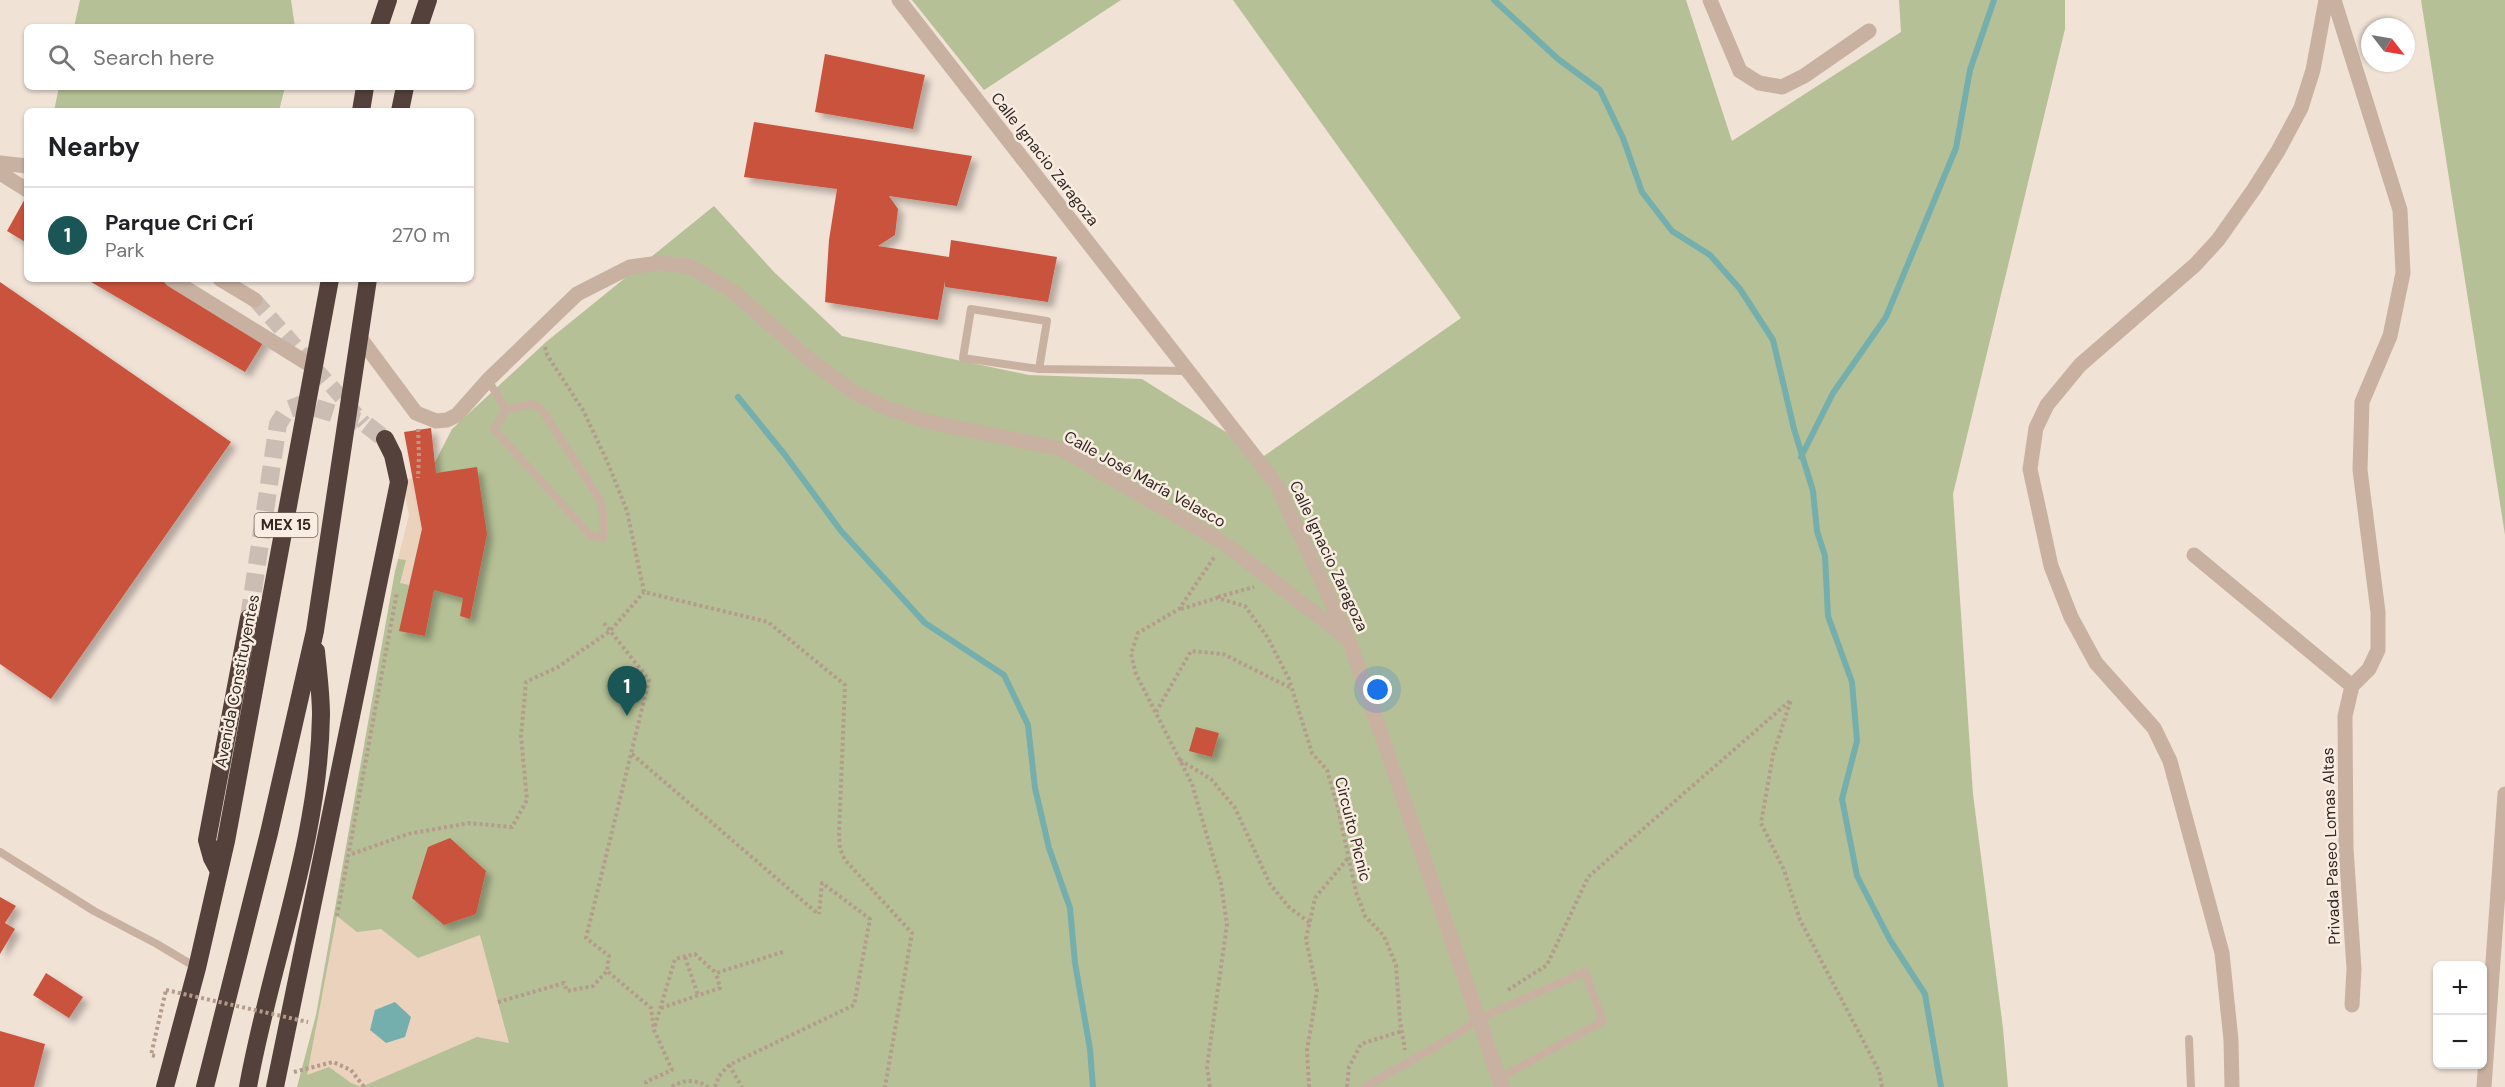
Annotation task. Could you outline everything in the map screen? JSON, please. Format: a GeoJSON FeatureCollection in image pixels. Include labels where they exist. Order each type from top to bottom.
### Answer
{"type":"FeatureCollection","features":[{"type":"Feature","properties":{"kind":"highway"},"geometry":{"type":"LineString","coordinates":[[380,24],[388,0]]}},
{"type":"Feature","properties":{"kind":"highway"},"geometry":{"type":"LineString","coordinates":[[420,24],[428,0]]}},
{"type":"Feature","properties":{"kind":"highway"},"geometry":{"type":"LineString","coordinates":[[362,108],[364,90]]}},
{"type":"Feature","properties":{"kind":"highway"},"geometry":{"type":"LineString","coordinates":[[400,108],[404,90]]}},
{"type":"Feature","properties":{"kind":"highway","name":"Avenida Constituyentes"},"geometry":{"type":"LineString","coordinates":[[165,1087],[197,968],[240,771],[329,282]]}},
{"type":"Feature","properties":{"kind":"highway","name":"MEX 15"},"geometry":{"type":"LineString","coordinates":[[205,1087],[269,833],[315,631],[367,282]]}},
{"type":"Feature","properties":{"kind":"highway"},"geometry":{"type":"LineString","coordinates":[[275,1087],[399,482],[393,455],[385,440]]}},
{"type":"Feature","properties":{"kind":"highway"},"geometry":{"type":"LineString","coordinates":[[219,871],[212,858],[207,840],[249,618]]}},
{"type":"Feature","properties":{"kind":"highway"},"geometry":{"type":"LineString","coordinates":[[248,1087],[307,837],[316,782],[321,714],[315,631]]}},
{"type":"Feature","properties":{"kind":"street","name":"Calle Ignacio Zaragoza"},"geometry":{"type":"LineString","coordinates":[[899,0],[1277,485],[1349,640],[1501,1083]]}},
{"type":"Feature","properties":{"kind":"street"},"geometry":{"type":"LineString","coordinates":[[1710,0],[1740,71],[1759,83],[1782,87],[1804,76],[1869,31]]}},
{"type":"Feature","properties":{"kind":"street"},"geometry":{"type":"LineString","coordinates":[[2232,1087],[2232,1040],[2222,953],[2170,761],[2154,728],[2096,663],[2071,617],[2052,566],[2030,469],[2036,428],[2047,405],[2080,365],[2195,265],[2218,240],[2266,170],[2301,108],[2313,70],[2326,0]]}},
{"type":"Feature","properties":{"kind":"street"},"geometry":{"type":"LineString","coordinates":[[2194,555],[2352,686],[2369,669],[2378,650],[2378,612],[2360,470],[2362,402],[2390,336],[2403,273],[2400,210],[2334,0]]}},
{"type":"Feature","properties":{"kind":"street"},"geometry":{"type":"LineString","coordinates":[[0,163],[24,166]]}},
{"type":"Feature","properties":{"kind":"street"},"geometry":{"type":"LineString","coordinates":[[0,173],[24,188]]}},
{"type":"Feature","properties":{"kind":"street","name":"Calle José María Velasco"},"geometry":{"type":"LineString","coordinates":[[416,413],[436,422],[457,415],[488,380],[577,294],[630,267],[659,263],[689,266],[734,292],[810,360],[852,391],[884,407],[925,421],[1061,449],[1224,543],[1349,640]]}},
{"type":"Feature","properties":{"kind":"street"},"geometry":{"type":"LineString","coordinates":[[176,282],[315,368]]}},
{"type":"Feature","properties":{"kind":"street"},"geometry":{"type":"LineString","coordinates":[[225,282],[255,300]]}},
{"type":"Feature","properties":{"kind":"street"},"geometry":{"type":"LineString","coordinates":[[358,335],[416,413]]}},
{"type":"Feature","properties":{"kind":"street","name":"Privada Paseo Lomas Altas"},"geometry":{"type":"LineString","coordinates":[[2352,686],[2345,727],[2346,848],[2354,969],[2352,1005]]}},
{"type":"Feature","properties":{"kind":"street"},"geometry":{"type":"LineString","coordinates":[[2484,1087],[2505,794]]}},
{"type":"Feature","properties":{"kind":"lane"},"geometry":{"type":"LineString","coordinates":[[1039,369],[1047,321],[971,309],[963,358],[1039,369],[1186,371]]}},
{"type":"Feature","properties":{"kind":"lane"},"geometry":{"type":"LineString","coordinates":[[488,380],[506,410]]}},
{"type":"Feature","properties":{"kind":"lane"},"geometry":{"type":"LineString","coordinates":[[530,404],[538,406],[546,416],[600,500],[603,515],[603,538],[590,535],[494,429],[506,410],[530,404]]}},
{"type":"Feature","properties":{"kind":"lane"},"geometry":{"type":"LineString","coordinates":[[0,852],[94,911],[197,968]]}},
{"type":"Feature","properties":{"kind":"lane"},"geometry":{"type":"LineString","coordinates":[[1365,1087],[1480,1018],[1585,972],[1603,1021],[1501,1083]]}},
{"type":"Feature","properties":{"kind":"lane"},"geometry":{"type":"LineString","coordinates":[[2189,1039],[2191,1087]]}},
{"type":"Feature","properties":{"kind":"path"},"geometry":{"type":"LineString","coordinates":[[540,330],[547,355],[583,410],[627,511],[644,592]]}},
{"type":"Feature","properties":{"kind":"path"},"geometry":{"type":"LineString","coordinates":[[416,413],[419,455],[417,484]]}},
{"type":"Feature","properties":{"kind":"path"},"geometry":{"type":"LineString","coordinates":[[1179,609],[1224,543]]}},
{"type":"Feature","properties":{"kind":"path"},"geometry":{"type":"LineString","coordinates":[[1210,1087],[1207,1067],[1227,924],[1221,884],[1192,784],[1136,674],[1131,654],[1138,633],[1179,609],[1258,586],[1271,580]]}},
{"type":"Feature","properties":{"kind":"path"},"geometry":{"type":"LineString","coordinates":[[337,916],[399,582]]}},
{"type":"Feature","properties":{"kind":"path"},"geometry":{"type":"LineString","coordinates":[[352,854],[408,834],[470,823],[512,827],[527,800],[521,736],[525,682],[558,667],[610,631],[644,592]]}},
{"type":"Feature","properties":{"kind":"path"},"geometry":{"type":"LineString","coordinates":[[644,592],[768,622],[845,685],[839,815],[840,849],[845,860],[912,933],[885,1087]]}},
{"type":"Feature","properties":{"kind":"path","name":"Circuito Pícnic"},"geometry":{"type":"LineString","coordinates":[[1217,598],[1245,606],[1268,638],[1289,679],[1312,753],[1327,770],[1356,892],[1365,916],[1384,936],[1396,965],[1402,1031],[1408,1062]]}},
{"type":"Feature","properties":{"kind":"path"},"geometry":{"type":"LineString","coordinates":[[498,1002],[564,983],[567,991],[593,986],[607,970],[609,956],[586,938],[649,680],[604,623]]}},
{"type":"Feature","properties":{"kind":"path"},"geometry":{"type":"LineString","coordinates":[[1156,712],[1191,651],[1223,654],[1292,688]]}},
{"type":"Feature","properties":{"kind":"path"},"geometry":{"type":"LineString","coordinates":[[1507,991],[1547,965],[1588,877],[1791,700],[1773,755],[1761,823],[1784,870],[1800,920],[1878,1071],[1882,1087]]}},
{"type":"Feature","properties":{"kind":"path"},"geometry":{"type":"LineString","coordinates":[[632,754],[819,914],[822,883],[870,919],[854,1005],[729,1065],[719,1076],[715,1087]]}},
{"type":"Feature","properties":{"kind":"path"},"geometry":{"type":"LineString","coordinates":[[1180,760],[1210,779],[1235,808],[1270,884],[1289,907],[1310,923]]}},
{"type":"Feature","properties":{"kind":"path"},"geometry":{"type":"LineString","coordinates":[[1309,1087],[1306,1050],[1317,991],[1306,939],[1315,898],[1349,858]]}},
{"type":"Feature","properties":{"kind":"path"},"geometry":{"type":"LineString","coordinates":[[716,973],[783,952]]}},
{"type":"Feature","properties":{"kind":"path"},"geometry":{"type":"LineString","coordinates":[[654,1030],[675,958],[695,954],[716,973],[720,988],[661,1008]]}},
{"type":"Feature","properties":{"kind":"path"},"geometry":{"type":"LineString","coordinates":[[685,957],[698,995]]}},
{"type":"Feature","properties":{"kind":"path"},"geometry":{"type":"LineString","coordinates":[[607,970],[651,1008],[654,1030],[672,1070],[646,1082],[646,1087]]}},
{"type":"Feature","properties":{"kind":"path"},"geometry":{"type":"LineString","coordinates":[[151,1055],[166,990],[308,1022]]}},
{"type":"Feature","properties":{"kind":"path"},"geometry":{"type":"LineString","coordinates":[[1347,1087],[1349,1067],[1361,1044],[1402,1031]]}},
{"type":"Feature","properties":{"kind":"path"},"geometry":{"type":"LineString","coordinates":[[295,1073],[333,1062],[351,1070],[364,1087]]}},
{"type":"Feature","properties":{"kind":"path"},"geometry":{"type":"LineString","coordinates":[[729,1065],[742,1087]]}},
{"type":"Feature","properties":{"kind":"path"},"geometry":{"type":"LineString","coordinates":[[672,1087],[688,1080],[698,1081],[708,1087]]}},
{"type":"Feature","properties":{"kind":"green space"},"geometry":{"type":"Polygon","coordinates":[[[80,0],[291,0],[295,24],[75,24],[80,0]]]}},
{"type":"Feature","properties":{"kind":"green space"},"geometry":{"type":"Polygon","coordinates":[[[912,0],[1121,0],[984,90],[912,0]]]}},
{"type":"Feature","properties":{"kind":"green space"},"geometry":{"type":"Polygon","coordinates":[[[1233,0],[1686,0],[1732,141],[1901,32],[1899,0],[2065,0],[2065,29],[1953,494],[1973,794],[2003,1028],[2008,1087],[297,1087],[316,1015],[395,571],[412,507],[452,429],[546,342],[714,206],[774,272],[842,336],[1029,375],[1142,379],[1264,456],[1461,318],[1233,0]]]}},
{"type":"Feature","properties":{"kind":"green space"},"geometry":{"type":"Polygon","coordinates":[[[2421,0],[2505,0],[2505,535],[2421,0]]]}},
{"type":"Feature","properties":{"kind":"green space"},"geometry":{"type":"Polygon","coordinates":[[[58,90],[284,90],[280,108],[55,108],[58,90]]]}},
{"type":"Feature","properties":{"kind":"shaded area"},"geometry":{"type":"Polygon","coordinates":[[[413,478],[422,529],[409,585],[400,583],[406,560],[398,559],[409,515],[402,480],[413,478]]]}},
{"type":"Feature","properties":{"kind":"shaded area"},"geometry":{"type":"Polygon","coordinates":[[[337,916],[357,932],[381,929],[418,958],[480,935],[509,1043],[477,1037],[361,1087],[351,1083],[329,1067],[307,1075],[337,916]]]}},
{"type":"Feature","properties":{"kind":"water"},"geometry":{"type":"Polygon","coordinates":[[[395,1002],[411,1017],[405,1037],[386,1043],[370,1030],[375,1010],[395,1002]]]}},
{"type":"Feature","properties":{"kind":"building"},"geometry":{"type":"Polygon","coordinates":[[[825,54],[925,75],[913,129],[815,112],[825,54]]]}},
{"type":"Feature","properties":{"kind":"building"},"geometry":{"type":"Polygon","coordinates":[[[754,122],[972,156],[957,206],[889,196],[898,209],[895,235],[878,246],[949,257],[951,240],[1057,257],[1048,302],[945,287],[945,281],[938,320],[825,302],[829,240],[837,189],[744,177],[754,122]]]}},
{"type":"Feature","properties":{"kind":"building"},"geometry":{"type":"Polygon","coordinates":[[[24,200],[24,241],[7,231],[24,200]]]}},
{"type":"Feature","properties":{"kind":"building"},"geometry":{"type":"Polygon","coordinates":[[[0,282],[231,442],[51,699],[0,664],[0,282]]]}},
{"type":"Feature","properties":{"kind":"building"},"geometry":{"type":"Polygon","coordinates":[[[91,282],[169,282],[206,301],[266,338],[245,372],[91,282]]]}},
{"type":"Feature","properties":{"kind":"building"},"geometry":{"type":"Polygon","coordinates":[[[431,428],[436,473],[477,467],[487,534],[470,619],[460,616],[463,598],[434,590],[425,636],[399,631],[422,529],[404,432],[431,428]]]}},
{"type":"Feature","properties":{"kind":"building"},"geometry":{"type":"Polygon","coordinates":[[[1196,727],[1219,733],[1212,757],[1189,751],[1196,727]]]}},
{"type":"Feature","properties":{"kind":"building"},"geometry":{"type":"Polygon","coordinates":[[[450,838],[486,871],[476,914],[444,925],[412,898],[428,847],[450,838]]]}},
{"type":"Feature","properties":{"kind":"building"},"geometry":{"type":"Polygon","coordinates":[[[0,897],[16,906],[5,923],[15,929],[0,954],[0,897]]]}},
{"type":"Feature","properties":{"kind":"building"},"geometry":{"type":"Polygon","coordinates":[[[46,973],[83,997],[69,1018],[33,995],[46,973]]]}},
{"type":"Feature","properties":{"kind":"building"},"geometry":{"type":"Polygon","coordinates":[[[0,1031],[45,1044],[34,1087],[0,1087],[0,1031]]]}},
{"type":"Feature","properties":{"kind":"waterway"},"geometry":{"type":"LineString","coordinates":[[1494,0],[1558,59],[1600,90],[1623,138],[1642,192],[1672,231],[1710,255],[1740,289],[1773,340],[1794,429],[1813,491],[1817,531],[1825,556],[1828,616],[1852,682],[1857,741],[1842,799],[1857,876],[1890,940],[1925,994],[1941,1087]]}},
{"type":"Feature","properties":{"kind":"waterway"},"geometry":{"type":"LineString","coordinates":[[1801,457],[1833,393],[1886,317],[1956,148],[1970,70],[1994,0]]}},
{"type":"Feature","properties":{"kind":"waterway"},"geometry":{"type":"LineString","coordinates":[[738,397],[785,455],[841,531],[925,623],[1004,675],[1028,725],[1035,788],[1049,848],[1070,908],[1075,963],[1090,1049],[1093,1087]]}},
{"type":"Feature","properties":{"kind":"tunnel"},"geometry":{"type":"LineString","coordinates":[[255,300],[364,423]]}},
{"type":"Feature","properties":{"kind":"tunnel"},"geometry":{"type":"LineString","coordinates":[[249,618],[278,424],[287,410],[303,404],[364,423],[385,439]]}},
{"type":"Feature","properties":{"kind":"place","name":"Parque Cri Crí"},"geometry":{"type":"Point","coordinates":[627,716]}}]}
